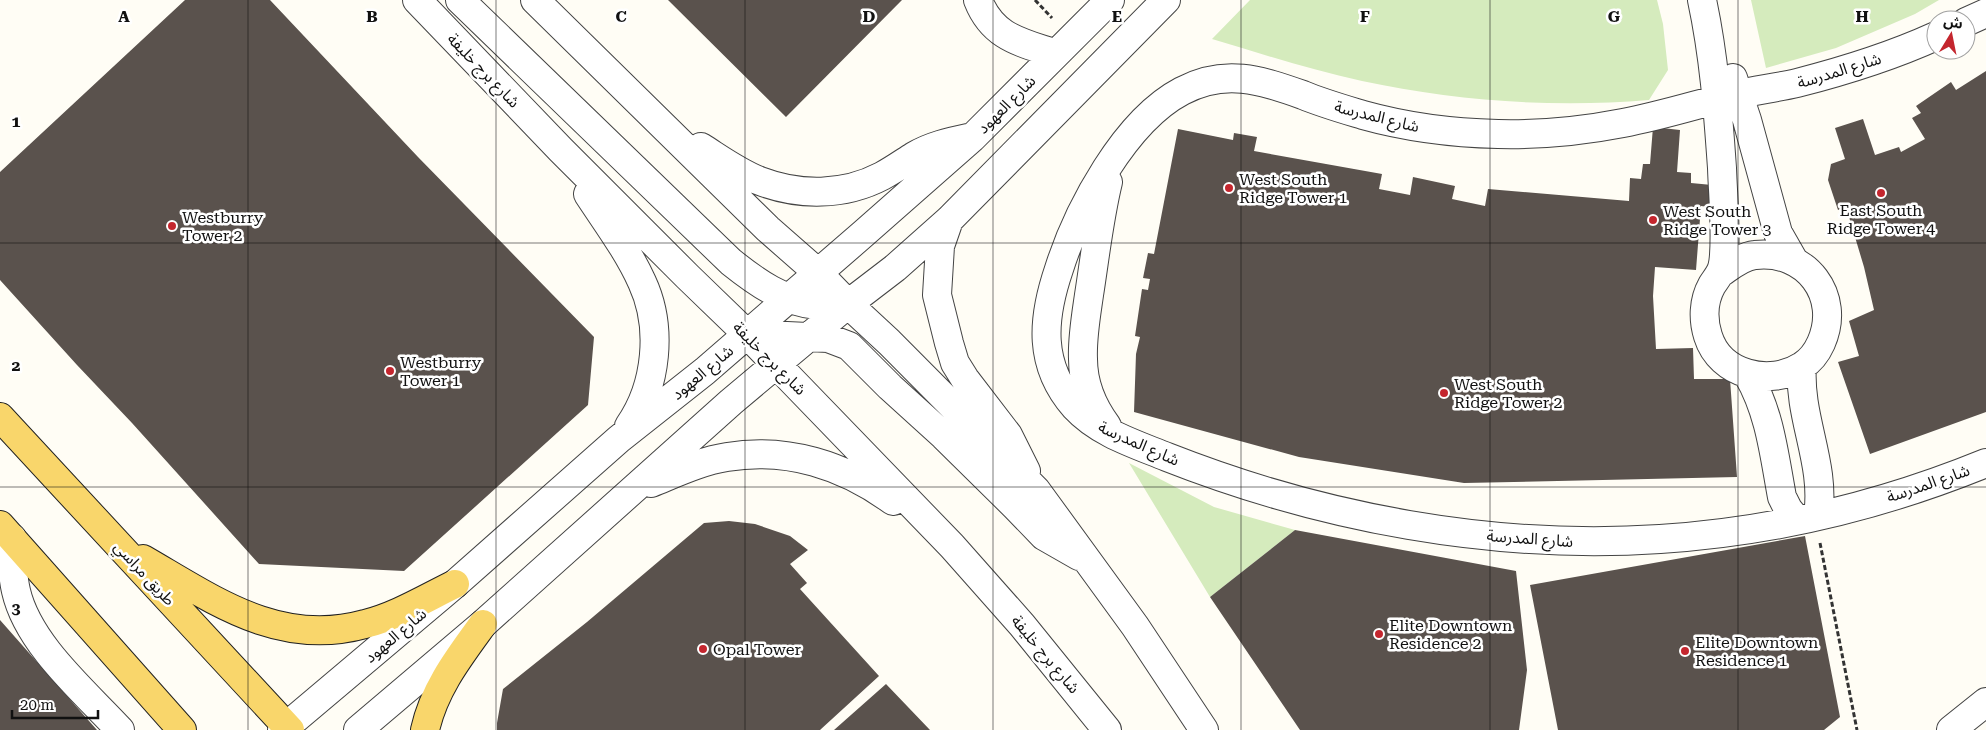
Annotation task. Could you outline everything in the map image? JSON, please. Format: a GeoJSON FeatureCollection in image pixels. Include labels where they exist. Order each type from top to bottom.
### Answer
{"type":"FeatureCollection","features":[{"type":"Feature","properties":{"kind":"main road","name":"طريق مراسي"},"geometry":{"type":"LineString","coordinates":[[0,417],[286,729]]}},
{"type":"Feature","properties":{"kind":"main road"},"geometry":{"type":"LineString","coordinates":[[6,532],[182,730]]}},
{"type":"Feature","properties":{"kind":"main road"},"geometry":{"type":"LineString","coordinates":[[118,544],[238,613],[261,622],[285,628],[312,631],[339,630],[366,624],[392,615],[455,584]]}},
{"type":"Feature","properties":{"kind":"main road"},"geometry":{"type":"LineString","coordinates":[[425,730],[434,701],[444,680],[483,624]]}},
{"type":"Feature","properties":{"kind":"street","name":"شارع برج خليفة"},"geometry":{"type":"LineString","coordinates":[[417,0],[561,150],[688,278],[747,334],[952,546],[1022,625],[1107,730]]}},
{"type":"Feature","properties":{"kind":"street"},"geometry":{"type":"LineString","coordinates":[[460,0],[731,262],[758,283],[789,298],[817,306],[848,304]]}},
{"type":"Feature","properties":{"kind":"street"},"geometry":{"type":"LineString","coordinates":[[536,0],[768,229],[817,272],[889,342],[1036,490]]}},
{"type":"Feature","properties":{"kind":"street"},"geometry":{"type":"LineString","coordinates":[[978,0],[986,17],[1005,35],[1056,54]]}},
{"type":"Feature","properties":{"kind":"street","name":"شارع العهود"},"geometry":{"type":"LineString","coordinates":[[286,729],[455,584],[619,439],[704,371],[972,138],[1110,0]]}},
{"type":"Feature","properties":{"kind":"street"},"geometry":{"type":"LineString","coordinates":[[358,730],[483,624],[731,402],[848,304],[895,268],[948,220],[1166,0]]}},
{"type":"Feature","properties":{"kind":"street"},"geometry":{"type":"LineString","coordinates":[[1702,0],[1710,39],[1728,97],[1778,233],[1794,261]]}},
{"type":"Feature","properties":{"kind":"street"},"geometry":{"type":"LineString","coordinates":[[1713,0],[1729,66],[1722,272]]}},
{"type":"Feature","properties":{"kind":"street","name":"شارع المدرسة"},"geometry":{"type":"LineString","coordinates":[[1926,40],[1860,64],[1794,84],[1728,97],[1627,122],[1562,132],[1496,134],[1431,129],[1367,116],[1275,84],[1245,78],[1215,79],[1186,88],[1160,104],[1116,156],[1079,217],[1053,285],[1046,321],[1046,344],[1052,366],[1062,388],[1076,408],[1114,436],[1189,465],[1297,500],[1370,517],[1475,534],[1561,541],[1613,542],[1716,534],[1807,517],[1918,488],[1986,463]]}},
{"type":"Feature","properties":{"kind":"street"},"geometry":{"type":"LineString","coordinates":[[659,121],[739,171],[759,181],[802,192],[844,190],[863,184],[933,147],[972,138]]}},
{"type":"Feature","properties":{"kind":"street"},"geometry":{"type":"LineString","coordinates":[[561,150],[632,262],[643,284],[650,306],[654,338],[651,377],[640,406],[619,439]]}},
{"type":"Feature","properties":{"kind":"street"},"geometry":{"type":"LineString","coordinates":[[1114,436],[1092,401],[1086,381],[1083,339],[1097,238],[1116,156]]}},
{"type":"Feature","properties":{"kind":"street"},"geometry":{"type":"LineString","coordinates":[[948,220],[940,246],[937,295],[948,343],[955,362],[965,379],[1008,434],[1036,490],[1084,559],[1135,626],[1204,730]]}},
{"type":"Feature","properties":{"kind":"street"},"geometry":{"type":"LineString","coordinates":[[1754,255],[1775,255],[1794,261],[1811,274],[1823,291],[1828,311],[1826,332],[1817,351],[1802,366],[1784,374],[1766,377],[1748,374],[1732,367],[1718,355],[1709,339],[1704,322],[1705,303],[1711,286],[1722,272],[1737,261],[1754,255]]}},
{"type":"Feature","properties":{"kind":"street"},"geometry":{"type":"LineString","coordinates":[[747,334],[828,338],[849,346],[1044,536],[1084,559]]}},
{"type":"Feature","properties":{"kind":"street"},"geometry":{"type":"LineString","coordinates":[[1748,374],[1761,400],[1771,433],[1782,497],[1788,509],[1807,517],[1820,486],[1802,395],[1802,366]]}},
{"type":"Feature","properties":{"kind":"street"},"geometry":{"type":"LineString","coordinates":[[1771,433],[1808,424]]}},
{"type":"Feature","properties":{"kind":"street"},"geometry":{"type":"LineString","coordinates":[[633,490],[694,466],[727,457],[762,453],[796,456],[828,465],[859,479],[952,546]]}},
{"type":"Feature","properties":{"kind":"street"},"geometry":{"type":"LineString","coordinates":[[6,532],[16,592],[36,637],[51,656],[120,730]]}},
{"type":"Feature","properties":{"kind":"street"},"geometry":{"type":"LineString","coordinates":[[1957,726],[1986,702]]}},
{"type":"Feature","properties":{"kind":"path"},"geometry":{"type":"LineString","coordinates":[[1807,517],[1820,540],[1857,730]]}},
{"type":"Feature","properties":{"kind":"green space"},"geometry":{"type":"Polygon","coordinates":[[[1250,0],[1657,0],[1663,24],[1668,70],[1649,100],[1541,103],[1468,98],[1397,88],[1324,72],[1212,39],[1250,0]]]}},
{"type":"Feature","properties":{"kind":"green space"},"geometry":{"type":"Polygon","coordinates":[[[1751,0],[1939,0],[1915,14],[1836,48],[1766,68],[1751,0]]]}},
{"type":"Feature","properties":{"kind":"green space"},"geometry":{"type":"Polygon","coordinates":[[[1129,463],[1214,507],[1295,530],[1210,597],[1129,463]]]}},
{"type":"Feature","properties":{"kind":"building"},"geometry":{"type":"Polygon","coordinates":[[[185,0],[270,0],[418,157],[594,337],[588,405],[404,571],[259,564],[0,280],[0,172],[185,0]]]}},
{"type":"Feature","properties":{"kind":"building"},"geometry":{"type":"Polygon","coordinates":[[[668,0],[902,0],[786,117],[668,0]]]}},
{"type":"Feature","properties":{"kind":"building"},"geometry":{"type":"Polygon","coordinates":[[[1986,71],[1986,412],[1870,454],[1838,362],[1859,356],[1849,321],[1874,310],[1864,267],[1846,207],[1838,210],[1828,180],[1831,164],[1845,159],[1835,128],[1863,119],[1875,155],[1899,147],[1901,152],[1925,139],[1912,118],[1921,113],[1916,106],[1951,82],[1956,90],[1986,71]]]}},
{"type":"Feature","properties":{"kind":"building"},"geometry":{"type":"Polygon","coordinates":[[[1653,127],[1680,130],[1677,172],[1691,173],[1691,183],[1712,185],[1710,207],[1701,206],[1696,270],[1655,267],[1653,296],[1656,349],[1693,348],[1694,379],[1730,379],[1737,477],[1464,483],[1299,457],[1134,412],[1136,354],[1140,337],[1135,336],[1142,289],[1148,290],[1150,279],[1143,278],[1148,253],[1154,254],[1178,129],[1233,140],[1234,133],[1257,137],[1254,151],[1382,174],[1379,189],[1410,195],[1413,177],[1455,186],[1452,199],[1485,206],[1488,189],[1629,201],[1630,178],[1641,179],[1643,164],[1650,164],[1653,127]]]}},
{"type":"Feature","properties":{"kind":"building","name":"Opal Tower"},"geometry":{"type":"Polygon","coordinates":[[[729,521],[755,524],[790,536],[808,550],[790,564],[807,583],[800,589],[879,676],[820,730],[497,730],[503,689],[587,622],[704,523],[729,521]]]}},
{"type":"Feature","properties":{"kind":"building","name":"Elite Downtown Residence 2"},"geometry":{"type":"Polygon","coordinates":[[[1295,530],[1516,571],[1527,670],[1519,730],[1300,730],[1210,597],[1295,530]]]}},
{"type":"Feature","properties":{"kind":"building","name":"Elite Downtown Residence 1"},"geometry":{"type":"Polygon","coordinates":[[[1805,536],[1840,717],[1824,730],[1558,730],[1530,585],[1805,536]]]}},
{"type":"Feature","properties":{"kind":"building"},"geometry":{"type":"Polygon","coordinates":[[[0,620],[97,730],[0,730],[0,620]]]}},
{"type":"Feature","properties":{"kind":"building"},"geometry":{"type":"Polygon","coordinates":[[[886,684],[930,730],[834,730],[886,684]]]}},
{"type":"Feature","properties":{"kind":"place","name":"West South Ridge Tower 1"},"geometry":{"type":"Point","coordinates":[1229,188]}},
{"type":"Feature","properties":{"kind":"place","name":"East South Ridge Tower 4"},"geometry":{"type":"Point","coordinates":[1881,193]}},
{"type":"Feature","properties":{"kind":"place","name":"West South Ridge Tower 3"},"geometry":{"type":"Point","coordinates":[1653,220]}},
{"type":"Feature","properties":{"kind":"place","name":"Westburry Tower 2"},"geometry":{"type":"Point","coordinates":[172,226]}},
{"type":"Feature","properties":{"kind":"place","name":"Westburry Tower 1"},"geometry":{"type":"Point","coordinates":[390,371]}},
{"type":"Feature","properties":{"kind":"place","name":"West South Ridge Tower 2"},"geometry":{"type":"Point","coordinates":[1444,393]}},
{"type":"Feature","properties":{"kind":"place","name":"Elite Downtown Residence 2"},"geometry":{"type":"Point","coordinates":[1379,634]}},
{"type":"Feature","properties":{"kind":"place","name":"Opal Tower"},"geometry":{"type":"Point","coordinates":[703,649]}},
{"type":"Feature","properties":{"kind":"place","name":"Elite Downtown Residence 1"},"geometry":{"type":"Point","coordinates":[1685,651]}}]}
